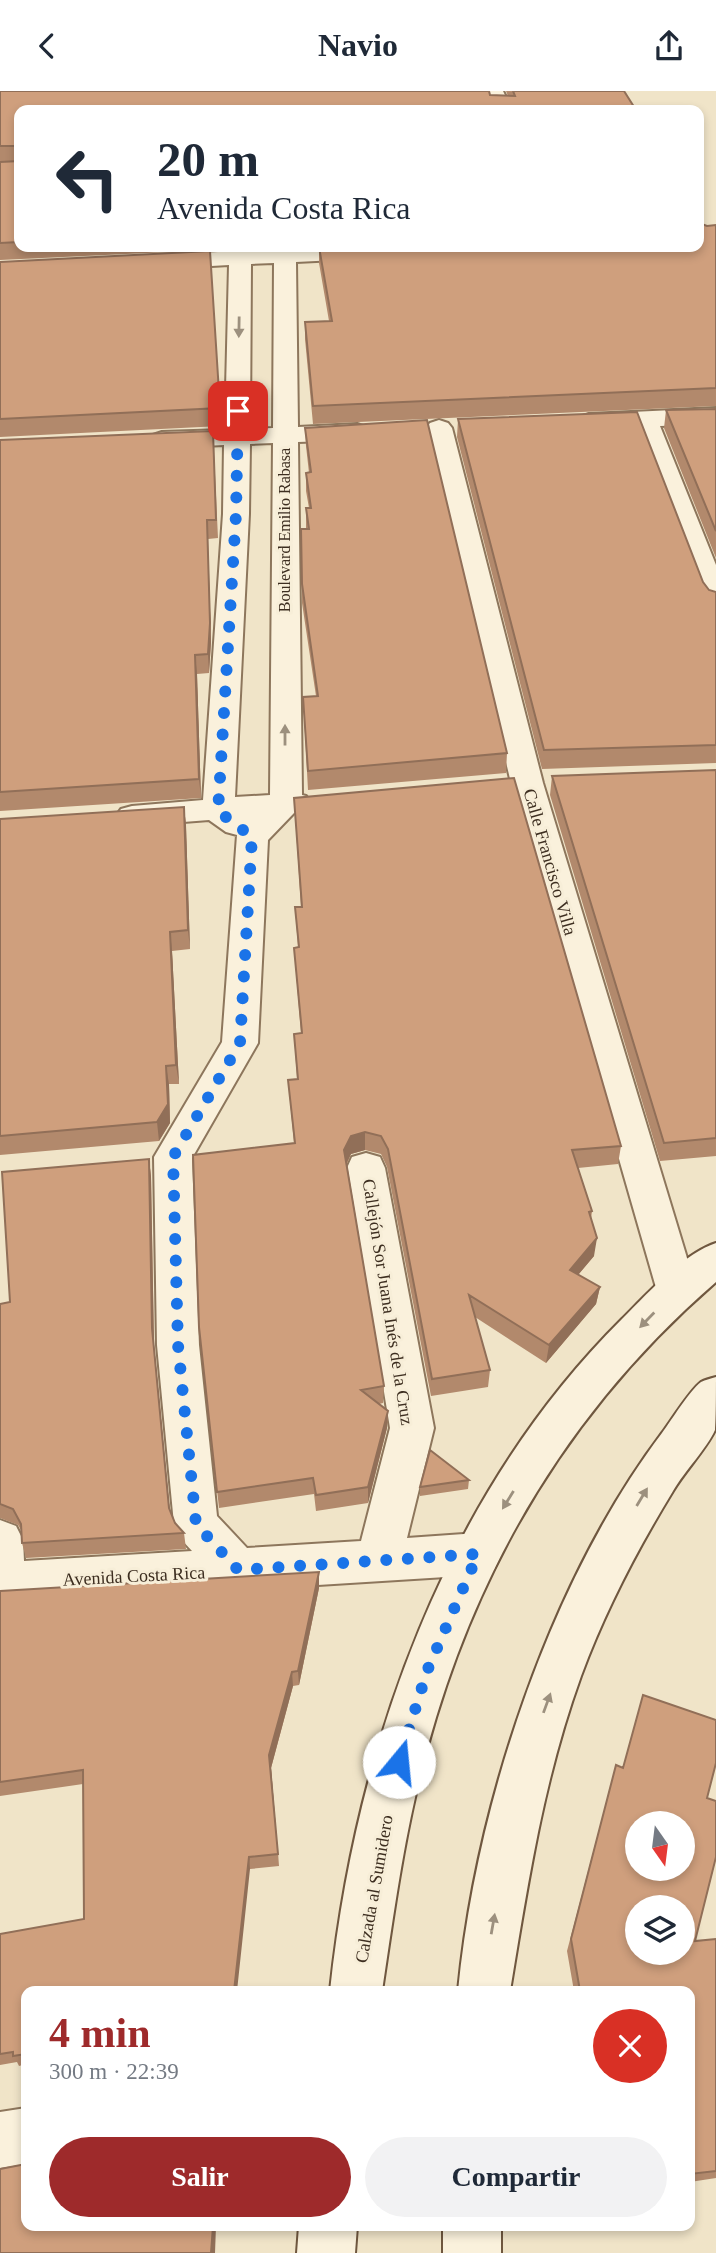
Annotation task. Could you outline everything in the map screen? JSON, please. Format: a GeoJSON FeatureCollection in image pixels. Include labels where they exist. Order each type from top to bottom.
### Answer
{"type":"FeatureCollection","features":[{"type":"Feature","properties":{"kind":"street"},"geometry":{"type":"LineString","coordinates":[[133,264],[267,252],[237,437],[236,514],[218,811]]}},
{"type":"Feature","properties":{"kind":"street","name":"Boulevard Emilio Rabasa"},"geometry":{"type":"LineString","coordinates":[[267,252],[284,434],[286,803]]}},
{"type":"Feature","properties":{"kind":"street"},"geometry":{"type":"LineString","coordinates":[[562,423],[716,416]]}},
{"type":"Feature","properties":{"kind":"street"},"geometry":{"type":"LineString","coordinates":[[645,419],[716,600]]}},
{"type":"Feature","properties":{"kind":"street","name":"Calle Francisco Villa"},"geometry":{"type":"LineString","coordinates":[[439,428],[528,784],[677,1291]]}},
{"type":"Feature","properties":{"kind":"street"},"geometry":{"type":"LineString","coordinates":[[140,441],[387,431]]}},
{"type":"Feature","properties":{"kind":"street"},"geometry":{"type":"LineString","coordinates":[[109,818],[327,800]]}},
{"type":"Feature","properties":{"kind":"street"},"geometry":{"type":"LineString","coordinates":[[238,1570],[196,1524],[178,1345],[153,1159],[240,1043],[252,837],[286,803]]}},
{"type":"Feature","properties":{"kind":"street"},"geometry":{"type":"LineString","coordinates":[[218,811],[252,837]]}},
{"type":"Feature","properties":{"kind":"street","name":"Callejón Sor Juana Inés de la Cruz"},"geometry":{"type":"LineString","coordinates":[[366,1168],[412,1428],[379,1559]]}},
{"type":"Feature","properties":{"kind":"street","name":"Calzada al Sumidero"},"geometry":{"type":"LineString","coordinates":[[357,1986],[377,1862],[399,1762],[427,1671],[478,1554],[500,1512],[547,1436],[600,1369],[677,1291],[716,1259]]}},
{"type":"Feature","properties":{"kind":"street"},"geometry":{"type":"LineString","coordinates":[[485,1986],[510,1829],[536,1734],[567,1647],[603,1569],[642,1496],[687,1430],[716,1395]]}},
{"type":"Feature","properties":{"kind":"street"},"geometry":{"type":"LineString","coordinates":[[0,1540],[1,1584]]}},
{"type":"Feature","properties":{"kind":"street","name":"Avenida Costa Rica"},"geometry":{"type":"LineString","coordinates":[[1,1584],[478,1554]]}},
{"type":"Feature","properties":{"kind":"street"},"geometry":{"type":"LineString","coordinates":[[0,2140],[21,2137]]}},
{"type":"Feature","properties":{"kind":"street"},"geometry":{"type":"LineString","coordinates":[[326,2253],[328,2231]]}},
{"type":"Feature","properties":{"kind":"street"},"geometry":{"type":"LineString","coordinates":[[472,2231],[472,2253]]}},
{"type":"Feature","properties":{"kind":"building"},"geometry":{"type":"Polygon","coordinates":[[[0,91],[489,91],[490,95],[515,96],[513,91],[624,91],[633,105],[14,105],[14,146],[0,146],[0,91]]]}},
{"type":"Feature","properties":{"kind":"building"},"geometry":{"type":"Polygon","coordinates":[[[14,161],[14,242],[0,243],[0,162],[14,161]]]}},
{"type":"Feature","properties":{"kind":"building"},"geometry":{"type":"Polygon","coordinates":[[[704,225],[716,225],[716,388],[313,406],[305,322],[332,321],[320,252],[704,252],[704,225]]]}},
{"type":"Feature","properties":{"kind":"building"},"geometry":{"type":"Polygon","coordinates":[[[210,252],[220,408],[0,419],[0,262],[210,252]]]}},
{"type":"Feature","properties":{"kind":"building"},"geometry":{"type":"Polygon","coordinates":[[[716,409],[716,531],[666,410],[716,409]]]}},
{"type":"Feature","properties":{"kind":"building"},"geometry":{"type":"Polygon","coordinates":[[[637,412],[703,582],[709,590],[716,592],[716,745],[544,750],[458,419],[637,412]]]}},
{"type":"Feature","properties":{"kind":"building"},"geometry":{"type":"Polygon","coordinates":[[[427,420],[507,753],[308,771],[303,697],[318,696],[302,584],[301,529],[309,529],[306,508],[311,508],[306,473],[311,472],[305,428],[427,420]]]}},
{"type":"Feature","properties":{"kind":"building"},"geometry":{"type":"Polygon","coordinates":[[[213,431],[216,520],[207,520],[210,623],[208,654],[195,655],[199,779],[0,792],[0,440],[213,431]]]}},
{"type":"Feature","properties":{"kind":"building"},"geometry":{"type":"Polygon","coordinates":[[[716,770],[716,1138],[664,1143],[552,776],[716,770]]]}},
{"type":"Feature","properties":{"kind":"building"},"geometry":{"type":"Polygon","coordinates":[[[514,778],[621,1146],[572,1150],[592,1211],[589,1212],[597,1238],[570,1270],[600,1287],[549,1345],[469,1295],[490,1370],[432,1379],[388,1149],[381,1136],[365,1132],[351,1136],[344,1150],[384,1386],[361,1390],[388,1411],[368,1487],[316,1495],[313,1478],[217,1492],[199,1327],[193,1155],[295,1143],[288,1080],[298,1079],[294,1034],[302,1033],[294,948],[299,947],[295,907],[302,907],[294,798],[514,778]]]}},
{"type":"Feature","properties":{"kind":"building"},"geometry":{"type":"Polygon","coordinates":[[[184,807],[188,930],[170,932],[176,1065],[166,1066],[168,1104],[157,1122],[0,1136],[0,819],[184,807]]]}},
{"type":"Feature","properties":{"kind":"building"},"geometry":{"type":"Polygon","coordinates":[[[149,1159],[152,1328],[169,1508],[175,1523],[184,1533],[22,1543],[21,1524],[13,1509],[0,1504],[0,1304],[10,1302],[2,1172],[149,1159]]]}},
{"type":"Feature","properties":{"kind":"building"},"geometry":{"type":"Polygon","coordinates":[[[430,1450],[469,1480],[420,1487],[430,1450]]]}},
{"type":"Feature","properties":{"kind":"building"},"geometry":{"type":"Polygon","coordinates":[[[319,1572],[298,1671],[292,1672],[269,1755],[278,1854],[249,1857],[235,1986],[21,1986],[21,2055],[13,2056],[13,2052],[0,2054],[0,1934],[84,1919],[83,1770],[0,1782],[0,1591],[319,1572]]]}},
{"type":"Feature","properties":{"kind":"building"},"geometry":{"type":"Polygon","coordinates":[[[643,1695],[716,1720],[716,1763],[707,1798],[716,1801],[716,1857],[695,1941],[716,1939],[716,2171],[695,2173],[695,1986],[579,1986],[571,1939],[616,1765],[623,1768],[643,1695]]]}},
{"type":"Feature","properties":{"kind":"building"},"geometry":{"type":"Polygon","coordinates":[[[21,2165],[21,2231],[213,2231],[211,2253],[0,2253],[0,2169],[21,2165]]]}},
{"type":"Feature","properties":{"kind":"route"},"geometry":{"type":"LineString","coordinates":[[238,411],[236,514],[218,811],[252,837],[240,1043],[173,1157],[178,1345],[196,1524],[238,1570],[478,1554],[427,1671],[399,1762]]}}]}
